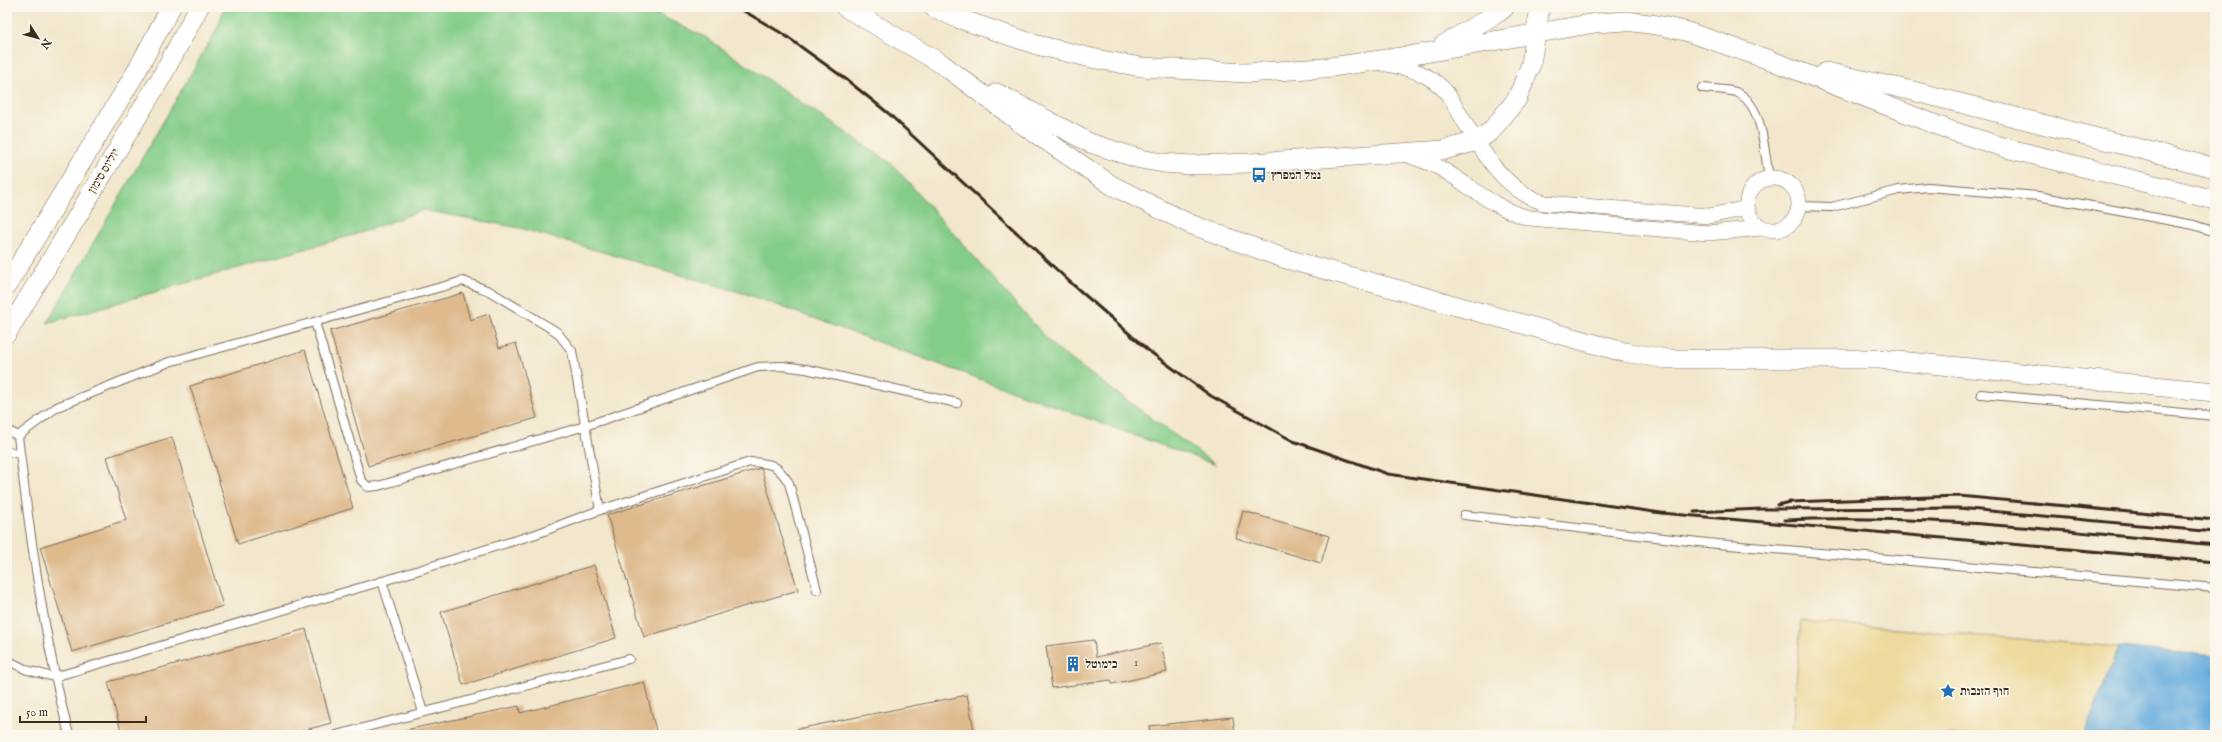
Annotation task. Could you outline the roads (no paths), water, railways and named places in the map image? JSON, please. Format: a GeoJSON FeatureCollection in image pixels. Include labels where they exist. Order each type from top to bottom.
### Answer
{"type":"FeatureCollection","features":[{"type":"Feature","properties":{"kind":"street","name":"יוליוס סימון"},"geometry":{"type":"LineString","coordinates":[[7,285],[134,74],[171,7]]}},
{"type":"Feature","properties":{"kind":"street","name":"יוליוס סימון"},"geometry":{"type":"LineString","coordinates":[[7,334],[162,76],[199,7]]}},
{"type":"Feature","properties":{"kind":"street"},"geometry":{"type":"LineString","coordinates":[[845,7],[942,64],[1090,143],[1140,160],[1191,165],[1406,154],[1458,148],[1478,141],[1500,122],[1517,99],[1531,64],[1538,33],[1540,7]]}},
{"type":"Feature","properties":{"kind":"street"},"geometry":{"type":"LineString","coordinates":[[933,7],[957,18],[1037,45],[1096,59],[1141,67],[1246,73],[1324,68],[1431,52],[1595,23],[1626,21],[1685,31],[1770,60],[1952,131],[2006,148],[2215,200]]}},
{"type":"Feature","properties":{"kind":"street"},"geometry":{"type":"LineString","coordinates":[[1431,52],[1505,7]]}},
{"type":"Feature","properties":{"kind":"street"},"geometry":{"type":"LineString","coordinates":[[1770,60],[1908,90],[2215,168]]}},
{"type":"Feature","properties":{"kind":"street"},"geometry":{"type":"LineString","coordinates":[[1372,61],[1422,72],[1439,83],[1448,93],[1493,165],[1516,190],[1530,199],[1545,203],[1709,216],[1747,208]]}},
{"type":"Feature","properties":{"kind":"street"},"geometry":{"type":"LineString","coordinates":[[942,64],[1073,160],[1113,186],[1190,224],[1283,258],[1624,352],[1667,359],[1879,359],[2215,392]]}},
{"type":"Feature","properties":{"kind":"street"},"geometry":{"type":"LineString","coordinates":[[1406,154],[1440,168],[1491,203],[1511,213],[1529,218],[1708,233],[1762,228],[1777,230],[1785,228],[1797,215],[1799,206],[1796,191],[1784,180],[1769,178],[1761,181],[1749,192],[1747,208],[1755,224],[1762,228]]}},
{"type":"Feature","properties":{"kind":"lane"},"geometry":{"type":"LineString","coordinates":[[1702,88],[1734,92],[1747,98],[1756,111],[1769,178]]}},
{"type":"Feature","properties":{"kind":"lane"},"geometry":{"type":"LineString","coordinates":[[1799,206],[1832,208],[1899,190],[1928,187],[2038,196],[2194,225],[2215,232]]}},
{"type":"Feature","properties":{"kind":"lane"},"geometry":{"type":"LineString","coordinates":[[18,436],[57,407],[169,362],[463,281],[489,291],[557,332],[572,351],[600,510]]}},
{"type":"Feature","properties":{"kind":"lane"},"geometry":{"type":"LineString","coordinates":[[315,322],[361,480],[368,487],[378,486],[585,426],[758,367],[782,366],[806,369],[957,403]]}},
{"type":"Feature","properties":{"kind":"lane"},"geometry":{"type":"LineString","coordinates":[[1981,394],[2215,416]]}},
{"type":"Feature","properties":{"kind":"lane"},"geometry":{"type":"LineString","coordinates":[[7,430],[18,436]]}},
{"type":"Feature","properties":{"kind":"lane"},"geometry":{"type":"LineString","coordinates":[[18,436],[45,629],[54,677],[69,735]]}},
{"type":"Feature","properties":{"kind":"lane"},"geometry":{"type":"LineString","coordinates":[[7,451],[20,454]]}},
{"type":"Feature","properties":{"kind":"lane"},"geometry":{"type":"LineString","coordinates":[[7,660],[27,670],[54,677],[382,581],[536,534],[600,510],[750,462],[769,463],[782,471],[789,483],[817,590]]}},
{"type":"Feature","properties":{"kind":"lane"},"geometry":{"type":"LineString","coordinates":[[1464,515],[1707,543],[2215,588]]}},
{"type":"Feature","properties":{"kind":"lane"},"geometry":{"type":"LineString","coordinates":[[382,581],[423,712]]}},
{"type":"Feature","properties":{"kind":"lane"},"geometry":{"type":"LineString","coordinates":[[336,735],[629,659]]}},
{"type":"Feature","properties":{"kind":"water"},"geometry":{"type":"Polygon","coordinates":[[[2118,647],[2215,656],[2215,735],[2085,735],[2118,647]]]}},
{"type":"Feature","properties":{"kind":"railway"},"geometry":{"type":"LineString","coordinates":[[737,7],[783,34],[847,80],[888,113],[1070,282],[1149,351],[1211,396],[1293,441],[1388,474],[1661,513],[2215,562]]}},
{"type":"Feature","properties":{"kind":"railway"},"geometry":{"type":"LineString","coordinates":[[1777,505],[1790,502],[1959,496],[2215,520]]}},
{"type":"Feature","properties":{"kind":"railway"},"geometry":{"type":"LineString","coordinates":[[1694,512],[1761,509],[1958,508],[2215,532]]}},
{"type":"Feature","properties":{"kind":"railway"},"geometry":{"type":"LineString","coordinates":[[1784,520],[1892,520],[2000,525],[2215,545]]}},
{"type":"Feature","properties":{"kind":"place","name":"נמל המפרץ"},"geometry":{"type":"Point","coordinates":[1259,175]}},
{"type":"Feature","properties":{"kind":"place","name":"כימוטל"},"geometry":{"type":"Point","coordinates":[1073,664]}},
{"type":"Feature","properties":{"kind":"place","name":"חוף הזנבות"},"geometry":{"type":"Point","coordinates":[1948,691]}}]}
